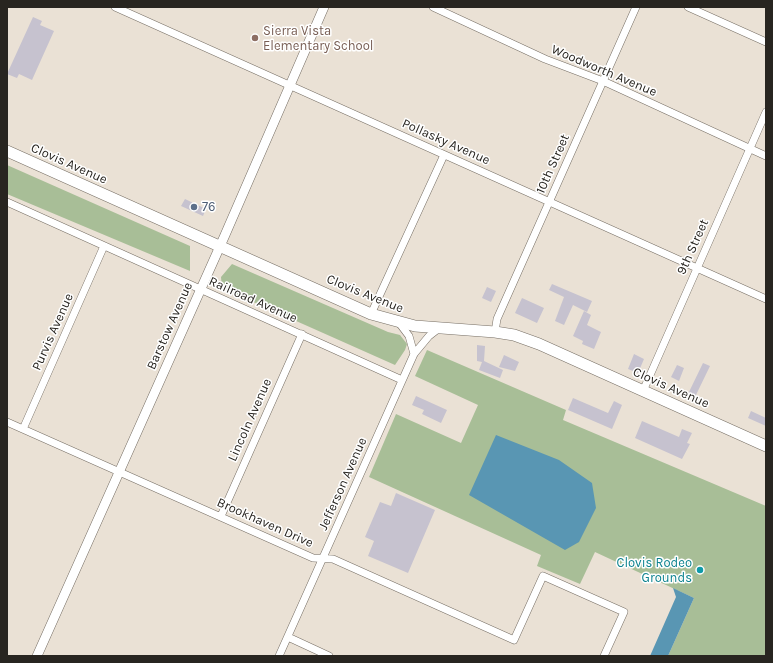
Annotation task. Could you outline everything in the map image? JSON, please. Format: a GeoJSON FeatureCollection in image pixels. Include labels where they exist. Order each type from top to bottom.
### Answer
{"type":"FeatureCollection","features":[{"type":"Feature","properties":{"kind":"main road","name":"Barstow Avenue"},"geometry":{"type":"LineString","coordinates":[[37,656],[118,470],[201,289],[324,7]]}},
{"type":"Feature","properties":{"kind":"main road","name":"Clovis Avenue"},"geometry":{"type":"LineString","coordinates":[[7,151],[372,314],[400,324],[438,329],[495,332],[514,335],[539,344],[766,446]]}},
{"type":"Feature","properties":{"kind":"street","name":"Pollasky Avenue"},"geometry":{"type":"LineString","coordinates":[[115,7],[696,269],[766,299]]}},
{"type":"Feature","properties":{"kind":"street","name":"Woodworth Avenue"},"geometry":{"type":"LineString","coordinates":[[433,7],[545,59],[603,81],[766,156]]}},
{"type":"Feature","properties":{"kind":"street","name":"10th Street"},"geometry":{"type":"LineString","coordinates":[[495,332],[497,319],[636,7]]}},
{"type":"Feature","properties":{"kind":"street"},"geometry":{"type":"LineString","coordinates":[[688,7],[766,42]]}},
{"type":"Feature","properties":{"kind":"street","name":"9th Street"},"geometry":{"type":"LineString","coordinates":[[643,391],[766,112]]}},
{"type":"Feature","properties":{"kind":"street"},"geometry":{"type":"LineString","coordinates":[[372,314],[444,155]]}},
{"type":"Feature","properties":{"kind":"street","name":"Railroad Avenue"},"geometry":{"type":"LineString","coordinates":[[7,202],[402,380]]}},
{"type":"Feature","properties":{"kind":"street","name":"Purvis Avenue"},"geometry":{"type":"LineString","coordinates":[[23,428],[104,246]]}},
{"type":"Feature","properties":{"kind":"street"},"geometry":{"type":"LineString","coordinates":[[400,324],[409,336],[414,354]]}},
{"type":"Feature","properties":{"kind":"street","name":"Jefferson Avenue"},"geometry":{"type":"LineString","coordinates":[[279,656],[414,354],[429,336],[438,329]]}},
{"type":"Feature","properties":{"kind":"street","name":"Lincoln Avenue"},"geometry":{"type":"LineString","coordinates":[[221,516],[302,334]]}},
{"type":"Feature","properties":{"kind":"street","name":"Brookhaven Drive"},"geometry":{"type":"LineString","coordinates":[[7,422],[314,558],[333,559],[514,640],[543,576],[624,612],[604,656]]}},
{"type":"Feature","properties":{"kind":"street"},"geometry":{"type":"LineString","coordinates":[[288,637],[329,656]]}},
{"type":"Feature","properties":{"kind":"green space"},"geometry":{"type":"Polygon","coordinates":[[[7,165],[190,246],[190,271],[7,194],[7,165]]]}},
{"type":"Feature","properties":{"kind":"green space"},"geometry":{"type":"Polygon","coordinates":[[[232,264],[388,332],[400,335],[407,344],[405,350],[395,365],[222,288],[221,277],[232,264]]]}},
{"type":"Feature","properties":{"kind":"green space"},"geometry":{"type":"Polygon","coordinates":[[[427,350],[566,410],[563,420],[766,506],[766,656],[668,656],[694,598],[595,552],[580,584],[537,566],[541,555],[369,477],[396,414],[461,443],[478,405],[415,376],[427,350]]]}},
{"type":"Feature","properties":{"kind":"water"},"geometry":{"type":"Polygon","coordinates":[[[496,435],[559,460],[592,483],[596,508],[579,542],[565,550],[469,495],[496,435]]]}},
{"type":"Feature","properties":{"kind":"water"},"geometry":{"type":"Polygon","coordinates":[[[673,588],[694,598],[668,656],[650,656],[676,597],[673,588]]]}},
{"type":"Feature","properties":{"kind":"building"},"geometry":{"type":"Polygon","coordinates":[[[33,17],[42,21],[40,25],[54,31],[32,80],[19,74],[17,78],[7,74],[33,17]]]}},
{"type":"Feature","properties":{"kind":"building"},"geometry":{"type":"Polygon","coordinates":[[[185,199],[206,209],[203,216],[181,206],[185,199]]]}},
{"type":"Feature","properties":{"kind":"building"},"geometry":{"type":"Polygon","coordinates":[[[552,284],[592,301],[587,312],[573,305],[564,325],[555,321],[564,297],[549,290],[552,284]]]}},
{"type":"Feature","properties":{"kind":"building"},"geometry":{"type":"Polygon","coordinates":[[[487,287],[496,291],[491,302],[482,298],[487,287]]]}},
{"type":"Feature","properties":{"kind":"building"},"geometry":{"type":"Polygon","coordinates":[[[522,298],[544,308],[537,323],[515,313],[522,298]]]}},
{"type":"Feature","properties":{"kind":"building"},"geometry":{"type":"Polygon","coordinates":[[[584,311],[591,315],[587,325],[601,332],[594,349],[582,344],[583,341],[573,336],[584,311]]]}},
{"type":"Feature","properties":{"kind":"building"},"geometry":{"type":"Polygon","coordinates":[[[477,345],[485,346],[484,361],[503,370],[500,378],[479,370],[482,362],[477,361],[477,345]]]}},
{"type":"Feature","properties":{"kind":"building"},"geometry":{"type":"Polygon","coordinates":[[[634,354],[644,359],[638,373],[628,369],[634,354]]]}},
{"type":"Feature","properties":{"kind":"building"},"geometry":{"type":"Polygon","coordinates":[[[504,355],[519,362],[515,371],[499,367],[504,355]]]}},
{"type":"Feature","properties":{"kind":"building"},"geometry":{"type":"Polygon","coordinates":[[[703,363],[710,366],[695,397],[688,394],[703,363]]]}},
{"type":"Feature","properties":{"kind":"building"},"geometry":{"type":"Polygon","coordinates":[[[677,365],[684,368],[679,381],[671,377],[677,365]]]}},
{"type":"Feature","properties":{"kind":"building"},"geometry":{"type":"Polygon","coordinates":[[[416,396],[447,410],[441,423],[422,414],[424,410],[412,405],[416,396]]]}},
{"type":"Feature","properties":{"kind":"building"},"geometry":{"type":"Polygon","coordinates":[[[573,398],[608,413],[614,401],[622,405],[612,429],[568,410],[573,398]]]}},
{"type":"Feature","properties":{"kind":"building"},"geometry":{"type":"Polygon","coordinates":[[[751,411],[766,418],[766,426],[748,418],[751,411]]]}},
{"type":"Feature","properties":{"kind":"building"},"geometry":{"type":"Polygon","coordinates":[[[642,421],[679,437],[682,429],[692,433],[687,443],[690,444],[682,459],[635,438],[642,421]]]}},
{"type":"Feature","properties":{"kind":"building"},"geometry":{"type":"Polygon","coordinates":[[[396,493],[435,510],[408,573],[368,556],[374,541],[365,537],[380,502],[391,506],[396,493]]]}},
{"type":"Feature","properties":{"kind":"place","name":"Sierra Vista Elementary School"},"geometry":{"type":"Point","coordinates":[255,38]}},
{"type":"Feature","properties":{"kind":"place","name":"76"},"geometry":{"type":"Point","coordinates":[194,207]}},
{"type":"Feature","properties":{"kind":"place","name":"Clovis Rodeo Grounds"},"geometry":{"type":"Point","coordinates":[700,570]}}]}
